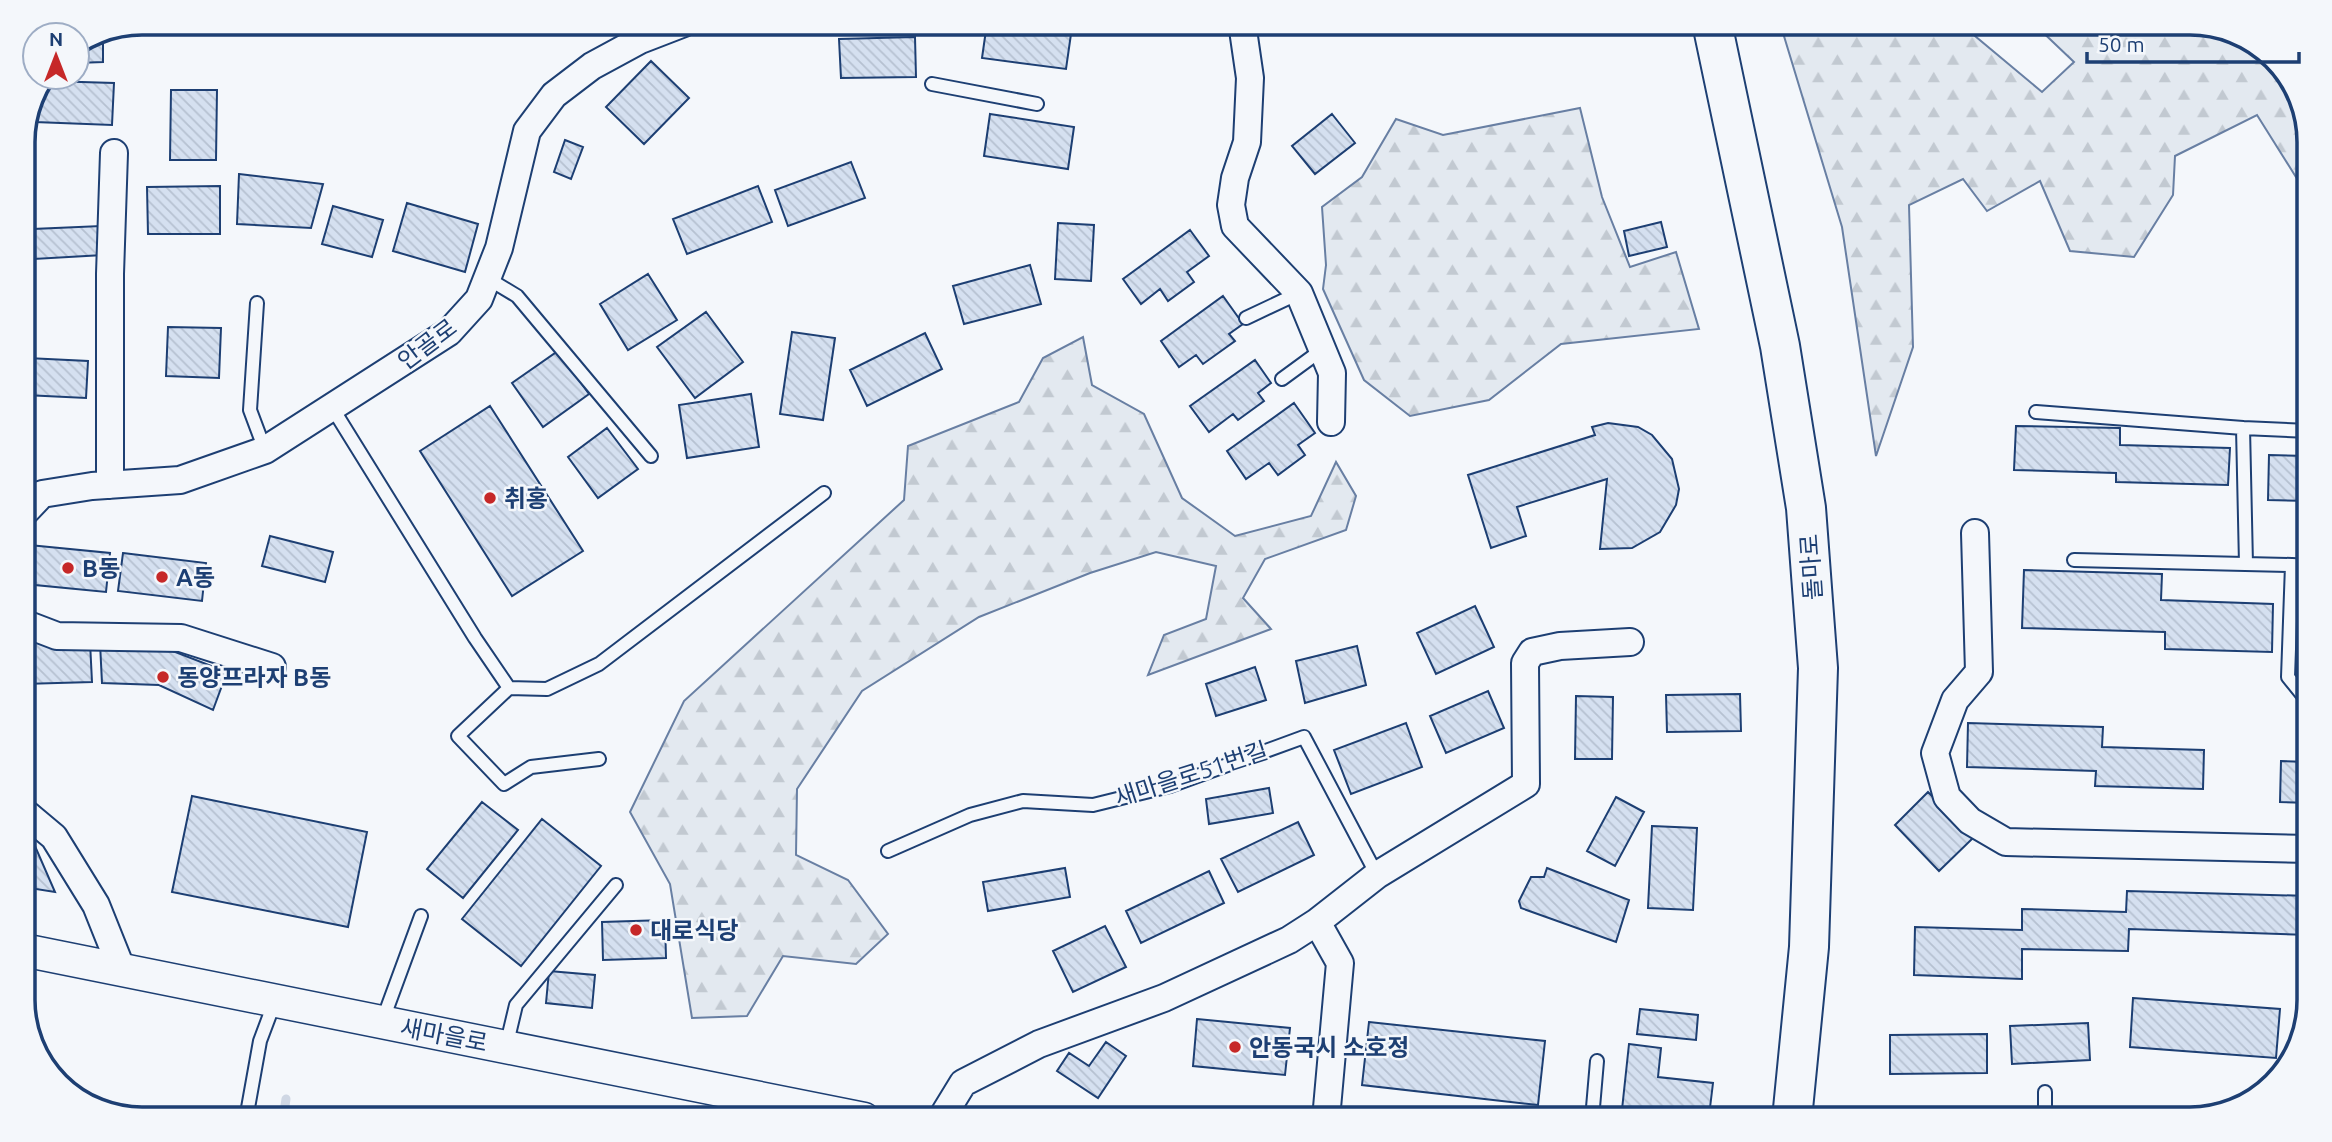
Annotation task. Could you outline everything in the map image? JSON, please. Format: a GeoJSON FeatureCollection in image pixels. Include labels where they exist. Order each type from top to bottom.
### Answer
{"type":"FeatureCollection","features":[{"type":"Feature","properties":{"kind":"main road","name":"돌마로"},"geometry":{"type":"LineString","coordinates":[[1715,35],[1780,346],[1806,508],[1818,668],[1809,947],[1793,1107]]}},
{"type":"Feature","properties":{"kind":"street","name":"안골로"},"geometry":{"type":"LineString","coordinates":[[35,501],[42,494],[180,480],[265,450],[333,409],[449,332],[479,299],[488,278],[499,248],[527,131],[554,95],[592,66],[651,35]]}},
{"type":"Feature","properties":{"kind":"street"},"geometry":{"type":"LineString","coordinates":[[1244,35],[1250,78],[1247,142],[1235,178],[1231,205],[1235,226],[1298,293],[1332,373],[1331,422]]}},
{"type":"Feature","properties":{"kind":"street"},"geometry":{"type":"LineString","coordinates":[[110,485],[110,274],[114,153]]}},
{"type":"Feature","properties":{"kind":"street"},"geometry":{"type":"LineString","coordinates":[[1975,533],[1979,673],[1955,700],[1935,753],[1947,797],[1970,821],[2006,842],[2297,849]]}},
{"type":"Feature","properties":{"kind":"street"},"geometry":{"type":"LineString","coordinates":[[35,628],[57,636],[181,638],[272,667]]}},
{"type":"Feature","properties":{"kind":"street"},"geometry":{"type":"LineString","coordinates":[[948,1107],[963,1083],[1040,1044],[1164,998],[1289,940],[1317,922],[1377,875],[1526,784],[1525,663],[1532,652],[1560,646],[1630,642]]}},
{"type":"Feature","properties":{"kind":"street"},"geometry":{"type":"LineString","coordinates":[[35,821],[54,837],[96,905],[122,970]]}},
{"type":"Feature","properties":{"kind":"street"},"geometry":{"type":"LineString","coordinates":[[1317,922],[1340,963],[1326,1107]]}},
{"type":"Feature","properties":{"kind":"street","name":"새마을로"},"geometry":{"type":"LineString","coordinates":[[35,952],[506,1047],[773,1107]]}},
{"type":"Feature","properties":{"kind":"lane"},"geometry":{"type":"LineString","coordinates":[[932,84],[1037,104]]}},
{"type":"Feature","properties":{"kind":"lane"},"geometry":{"type":"LineString","coordinates":[[488,278],[517,296],[651,456]]}},
{"type":"Feature","properties":{"kind":"lane"},"geometry":{"type":"LineString","coordinates":[[1246,318],[1298,293]]}},
{"type":"Feature","properties":{"kind":"lane"},"geometry":{"type":"LineString","coordinates":[[257,303],[250,410],[265,450]]}},
{"type":"Feature","properties":{"kind":"lane"},"geometry":{"type":"LineString","coordinates":[[1282,379],[1323,349]]}},
{"type":"Feature","properties":{"kind":"lane"},"geometry":{"type":"LineString","coordinates":[[333,409],[509,688]]}},
{"type":"Feature","properties":{"kind":"lane"},"geometry":{"type":"LineString","coordinates":[[2036,412],[2297,430]]}},
{"type":"Feature","properties":{"kind":"lane"},"geometry":{"type":"LineString","coordinates":[[2243,428],[2246,564]]}},
{"type":"Feature","properties":{"kind":"lane"},"geometry":{"type":"LineString","coordinates":[[599,759],[531,767],[504,784],[458,736],[509,688],[547,690],[599,664],[824,493]]}},
{"type":"Feature","properties":{"kind":"lane"},"geometry":{"type":"LineString","coordinates":[[2074,560],[2297,565]]}},
{"type":"Feature","properties":{"kind":"lane"},"geometry":{"type":"LineString","coordinates":[[2292,565],[2288,677],[2297,688]]}},
{"type":"Feature","properties":{"kind":"lane","name":"새마을로51번길"},"geometry":{"type":"LineString","coordinates":[[888,851],[970,815],[1023,801],[1093,805],[1170,786],[1304,737],[1377,875]]}},
{"type":"Feature","properties":{"kind":"lane"},"geometry":{"type":"LineString","coordinates":[[506,1047],[516,1005],[617,886]]}},
{"type":"Feature","properties":{"kind":"lane"},"geometry":{"type":"LineString","coordinates":[[382,1023],[421,916]]}},
{"type":"Feature","properties":{"kind":"lane"},"geometry":{"type":"LineString","coordinates":[[248,1107],[260,1041],[275,1001]]}},
{"type":"Feature","properties":{"kind":"lane"},"geometry":{"type":"LineString","coordinates":[[1593,1107],[1597,1061]]}},
{"type":"Feature","properties":{"kind":"lane"},"geometry":{"type":"LineString","coordinates":[[2045,1092],[2045,1107]]}},
{"type":"Feature","properties":{"kind":"green space"},"geometry":{"type":"Polygon","coordinates":[[[1784,35],[1974,35],[2042,92],[2074,62],[2046,35],[2204,36],[2237,46],[2260,62],[2279,83],[2295,121],[2297,179],[2257,115],[2175,156],[2173,195],[2134,257],[2070,251],[2040,181],[1987,211],[1963,179],[1909,205],[1913,347],[1876,456],[1842,227],[1784,35]]]}},
{"type":"Feature","properties":{"kind":"green space"},"geometry":{"type":"Polygon","coordinates":[[[1580,108],[1602,197],[1630,267],[1676,252],[1699,329],[1561,344],[1489,400],[1410,416],[1364,380],[1323,289],[1326,265],[1322,207],[1362,177],[1396,119],[1443,135],[1580,108]]]}},
{"type":"Feature","properties":{"kind":"green space"},"geometry":{"type":"Polygon","coordinates":[[[1083,337],[1092,385],[1144,414],[1182,498],[1235,536],[1311,516],[1336,462],[1356,496],[1346,530],[1265,559],[1243,598],[1271,629],[1148,675],[1164,635],[1206,619],[1216,566],[1156,552],[1090,573],[979,617],[862,691],[797,789],[796,855],[848,880],[888,934],[856,964],[783,956],[747,1016],[692,1018],[670,884],[630,812],[684,701],[904,500],[908,446],[1019,402],[1043,358],[1083,337]]]}},
{"type":"Feature","properties":{"kind":"building"},"geometry":{"type":"Polygon","coordinates":[[[985,35],[1071,35],[1066,69],[982,58],[985,35]]]}},
{"type":"Feature","properties":{"kind":"building"},"geometry":{"type":"Polygon","coordinates":[[[915,37],[916,77],[841,78],[839,39],[915,37]]]}},
{"type":"Feature","properties":{"kind":"building"},"geometry":{"type":"Polygon","coordinates":[[[103,43],[103,62],[91,62],[91,48],[103,43]]]}},
{"type":"Feature","properties":{"kind":"building"},"geometry":{"type":"Polygon","coordinates":[[[651,61],[689,98],[644,144],[606,107],[651,61]]]}},
{"type":"Feature","properties":{"kind":"building"},"geometry":{"type":"Polygon","coordinates":[[[91,82],[114,83],[112,125],[37,122],[48,91],[91,91],[91,82]]]}},
{"type":"Feature","properties":{"kind":"building"},"geometry":{"type":"Polygon","coordinates":[[[171,90],[217,90],[216,160],[170,160],[171,90]]]}},
{"type":"Feature","properties":{"kind":"building"},"geometry":{"type":"Polygon","coordinates":[[[990,114],[1074,127],[1068,169],[984,156],[990,114]]]}},
{"type":"Feature","properties":{"kind":"building"},"geometry":{"type":"Polygon","coordinates":[[[1332,114],[1355,143],[1315,174],[1292,146],[1332,114]]]}},
{"type":"Feature","properties":{"kind":"building"},"geometry":{"type":"Polygon","coordinates":[[[565,140],[583,147],[571,179],[554,172],[565,140]]]}},
{"type":"Feature","properties":{"kind":"building"},"geometry":{"type":"Polygon","coordinates":[[[851,162],[865,198],[788,226],[775,190],[851,162]]]}},
{"type":"Feature","properties":{"kind":"building"},"geometry":{"type":"Polygon","coordinates":[[[239,174],[323,184],[311,228],[237,224],[239,174]]]}},
{"type":"Feature","properties":{"kind":"building"},"geometry":{"type":"Polygon","coordinates":[[[220,186],[220,234],[148,234],[147,187],[220,186]]]}},
{"type":"Feature","properties":{"kind":"building"},"geometry":{"type":"Polygon","coordinates":[[[758,186],[772,222],[687,254],[673,219],[758,186]]]}},
{"type":"Feature","properties":{"kind":"building"},"geometry":{"type":"Polygon","coordinates":[[[407,203],[478,224],[465,272],[393,251],[407,203]]]}},
{"type":"Feature","properties":{"kind":"building"},"geometry":{"type":"Polygon","coordinates":[[[333,206],[383,220],[372,257],[322,244],[333,206]]]}},
{"type":"Feature","properties":{"kind":"building"},"geometry":{"type":"Polygon","coordinates":[[[1661,222],[1667,247],[1629,256],[1624,231],[1661,222]]]}},
{"type":"Feature","properties":{"kind":"building"},"geometry":{"type":"Polygon","coordinates":[[[1058,223],[1094,225],[1091,281],[1055,279],[1058,223]]]}},
{"type":"Feature","properties":{"kind":"building"},"geometry":{"type":"Polygon","coordinates":[[[101,226],[103,255],[35,259],[35,229],[101,226]]]}},
{"type":"Feature","properties":{"kind":"building"},"geometry":{"type":"Polygon","coordinates":[[[1190,230],[1209,256],[1187,272],[1194,282],[1168,301],[1160,289],[1141,304],[1123,279],[1190,230]]]}},
{"type":"Feature","properties":{"kind":"building"},"geometry":{"type":"Polygon","coordinates":[[[1030,265],[1041,304],[964,324],[953,286],[1030,265]]]}},
{"type":"Feature","properties":{"kind":"building"},"geometry":{"type":"Polygon","coordinates":[[[648,274],[677,320],[628,350],[600,304],[648,274]]]}},
{"type":"Feature","properties":{"kind":"building"},"geometry":{"type":"Polygon","coordinates":[[[1223,296],[1243,324],[1229,334],[1235,341],[1203,364],[1196,355],[1179,367],[1161,341],[1223,296]]]}},
{"type":"Feature","properties":{"kind":"building"},"geometry":{"type":"Polygon","coordinates":[[[706,312],[743,362],[695,398],[657,347],[706,312]]]}},
{"type":"Feature","properties":{"kind":"building"},"geometry":{"type":"Polygon","coordinates":[[[168,327],[221,328],[219,378],[166,376],[168,327]]]}},
{"type":"Feature","properties":{"kind":"building"},"geometry":{"type":"Polygon","coordinates":[[[792,332],[835,338],[823,420],[780,414],[792,332]]]}},
{"type":"Feature","properties":{"kind":"building"},"geometry":{"type":"Polygon","coordinates":[[[925,333],[942,369],[867,406],[850,370],[925,333]]]}},
{"type":"Feature","properties":{"kind":"building"},"geometry":{"type":"Polygon","coordinates":[[[558,351],[589,394],[543,427],[512,383],[558,351]]]}},
{"type":"Feature","properties":{"kind":"building"},"geometry":{"type":"Polygon","coordinates":[[[35,358],[88,361],[86,398],[35,395],[35,358]]]}},
{"type":"Feature","properties":{"kind":"building"},"geometry":{"type":"Polygon","coordinates":[[[1255,360],[1271,383],[1258,393],[1264,401],[1238,420],[1233,414],[1209,432],[1190,406],[1255,360]]]}},
{"type":"Feature","properties":{"kind":"building"},"geometry":{"type":"Polygon","coordinates":[[[751,394],[759,447],[687,458],[679,405],[751,394]]]}},
{"type":"Feature","properties":{"kind":"building"},"geometry":{"type":"Polygon","coordinates":[[[1294,403],[1315,433],[1298,445],[1305,455],[1278,475],[1269,463],[1246,479],[1227,451],[1294,403]]]}},
{"type":"Feature","properties":{"kind":"building"},"geometry":{"type":"Polygon","coordinates":[[[490,406],[583,551],[512,596],[420,451],[490,406]]]}},
{"type":"Feature","properties":{"kind":"building"},"geometry":{"type":"Polygon","coordinates":[[[1608,423],[1638,427],[1652,435],[1672,459],[1679,489],[1676,505],[1660,532],[1632,548],[1600,549],[1607,479],[1517,507],[1526,536],[1491,548],[1468,475],[1595,435],[1592,427],[1608,423]]]}},
{"type":"Feature","properties":{"kind":"building"},"geometry":{"type":"Polygon","coordinates":[[[2016,426],[2120,428],[2120,445],[2230,448],[2228,485],[2116,482],[2116,473],[2014,470],[2016,426]]]}},
{"type":"Feature","properties":{"kind":"building"},"geometry":{"type":"Polygon","coordinates":[[[607,428],[638,469],[598,498],[568,457],[607,428]]]}},
{"type":"Feature","properties":{"kind":"building"},"geometry":{"type":"Polygon","coordinates":[[[2269,455],[2297,456],[2297,501],[2268,500],[2269,455]]]}},
{"type":"Feature","properties":{"kind":"building"},"geometry":{"type":"Polygon","coordinates":[[[270,536],[333,552],[325,582],[262,566],[270,536]]]}},
{"type":"Feature","properties":{"kind":"building","name":"B동"},"geometry":{"type":"Polygon","coordinates":[[[35,546],[110,553],[106,592],[35,585],[35,546]]]}},
{"type":"Feature","properties":{"kind":"building","name":"A동"},"geometry":{"type":"Polygon","coordinates":[[[123,553],[206,563],[202,601],[118,591],[123,553]]]}},
{"type":"Feature","properties":{"kind":"building"},"geometry":{"type":"Polygon","coordinates":[[[2024,570],[2162,574],[2161,600],[2273,604],[2272,652],[2165,649],[2165,632],[2022,628],[2024,570]]]}},
{"type":"Feature","properties":{"kind":"building"},"geometry":{"type":"Polygon","coordinates":[[[1475,606],[1494,647],[1436,674],[1417,633],[1475,606]]]}},
{"type":"Feature","properties":{"kind":"building"},"geometry":{"type":"Polygon","coordinates":[[[35,640],[90,642],[92,682],[35,684],[35,640]]]}},
{"type":"Feature","properties":{"kind":"building","name":"동양프라자 B동"},"geometry":{"type":"Polygon","coordinates":[[[100,643],[165,648],[227,672],[213,710],[159,685],[102,683],[100,643]]]}},
{"type":"Feature","properties":{"kind":"building"},"geometry":{"type":"Polygon","coordinates":[[[1357,646],[1366,685],[1305,703],[1296,661],[1357,646]]]}},
{"type":"Feature","properties":{"kind":"building"},"geometry":{"type":"Polygon","coordinates":[[[1255,667],[1266,700],[1216,716],[1206,684],[1255,667]]]}},
{"type":"Feature","properties":{"kind":"building"},"geometry":{"type":"Polygon","coordinates":[[[1488,691],[1504,728],[1446,753],[1430,716],[1488,691]]]}},
{"type":"Feature","properties":{"kind":"building"},"geometry":{"type":"Polygon","coordinates":[[[1740,694],[1741,731],[1667,732],[1666,695],[1740,694]]]}},
{"type":"Feature","properties":{"kind":"building"},"geometry":{"type":"Polygon","coordinates":[[[1576,696],[1613,697],[1612,759],[1575,759],[1576,696]]]}},
{"type":"Feature","properties":{"kind":"building"},"geometry":{"type":"Polygon","coordinates":[[[1406,723],[1422,767],[1351,794],[1334,750],[1406,723]]]}},
{"type":"Feature","properties":{"kind":"building"},"geometry":{"type":"Polygon","coordinates":[[[1968,723],[2103,727],[2102,747],[2204,750],[2203,789],[2095,786],[2096,771],[1967,767],[1968,723]]]}},
{"type":"Feature","properties":{"kind":"building"},"geometry":{"type":"Polygon","coordinates":[[[2281,761],[2297,762],[2297,803],[2280,802],[2281,761]]]}},
{"type":"Feature","properties":{"kind":"building"},"geometry":{"type":"Polygon","coordinates":[[[1269,788],[1273,813],[1209,824],[1206,799],[1269,788]]]}},
{"type":"Feature","properties":{"kind":"building"},"geometry":{"type":"Polygon","coordinates":[[[1928,792],[1973,838],[1939,871],[1895,825],[1928,792]]]}},
{"type":"Feature","properties":{"kind":"building"},"geometry":{"type":"Polygon","coordinates":[[[192,796],[367,832],[348,927],[172,892],[192,796]]]}},
{"type":"Feature","properties":{"kind":"building"},"geometry":{"type":"Polygon","coordinates":[[[1616,797],[1644,812],[1615,866],[1587,851],[1616,797]]]}},
{"type":"Feature","properties":{"kind":"building"},"geometry":{"type":"Polygon","coordinates":[[[482,802],[518,830],[463,898],[427,869],[482,802]]]}},
{"type":"Feature","properties":{"kind":"building"},"geometry":{"type":"Polygon","coordinates":[[[542,819],[601,866],[521,966],[462,919],[542,819]]]}},
{"type":"Feature","properties":{"kind":"building"},"geometry":{"type":"Polygon","coordinates":[[[1298,822],[1314,855],[1238,892],[1221,859],[1298,822]]]}},
{"type":"Feature","properties":{"kind":"building"},"geometry":{"type":"Polygon","coordinates":[[[1652,826],[1697,828],[1693,910],[1648,908],[1652,826]]]}},
{"type":"Feature","properties":{"kind":"building"},"geometry":{"type":"Polygon","coordinates":[[[35,846],[55,892],[35,889],[35,846]]]}},
{"type":"Feature","properties":{"kind":"building"},"geometry":{"type":"Polygon","coordinates":[[[1065,868],[1070,897],[988,911],[983,882],[1065,868]]]}},
{"type":"Feature","properties":{"kind":"building"},"geometry":{"type":"Polygon","coordinates":[[[1547,868],[1629,900],[1616,942],[1521,908],[1519,901],[1531,877],[1544,877],[1547,868]]]}},
{"type":"Feature","properties":{"kind":"building"},"geometry":{"type":"Polygon","coordinates":[[[1209,871],[1224,903],[1141,943],[1126,911],[1209,871]]]}},
{"type":"Feature","properties":{"kind":"building"},"geometry":{"type":"Polygon","coordinates":[[[2127,891],[2297,896],[2297,935],[2129,929],[2128,951],[2022,949],[2022,979],[1914,975],[1915,927],[2022,930],[2022,909],[2126,912],[2127,891]]]}},
{"type":"Feature","properties":{"kind":"building"},"geometry":{"type":"Polygon","coordinates":[[[665,920],[666,958],[603,960],[602,922],[665,920]]]}},
{"type":"Feature","properties":{"kind":"building"},"geometry":{"type":"Polygon","coordinates":[[[1105,926],[1126,967],[1073,992],[1053,951],[1105,926]]]}},
{"type":"Feature","properties":{"kind":"building"},"geometry":{"type":"Polygon","coordinates":[[[549,971],[595,975],[592,1008],[546,1003],[549,971]]]}},
{"type":"Feature","properties":{"kind":"building"},"geometry":{"type":"Polygon","coordinates":[[[2133,998],[2280,1009],[2276,1058],[2130,1047],[2133,998]]]}},
{"type":"Feature","properties":{"kind":"building"},"geometry":{"type":"Polygon","coordinates":[[[1640,1009],[1698,1015],[1696,1040],[1637,1034],[1640,1009]]]}},
{"type":"Feature","properties":{"kind":"building"},"geometry":{"type":"Polygon","coordinates":[[[1197,1019],[1290,1028],[1285,1075],[1193,1066],[1197,1019]]]}},
{"type":"Feature","properties":{"kind":"building"},"geometry":{"type":"Polygon","coordinates":[[[1369,1022],[1545,1041],[1538,1105],[1362,1085],[1369,1022]]]}},
{"type":"Feature","properties":{"kind":"building"},"geometry":{"type":"Polygon","coordinates":[[[2088,1023],[2090,1060],[2012,1064],[2010,1026],[2088,1023]]]}},
{"type":"Feature","properties":{"kind":"building"},"geometry":{"type":"Polygon","coordinates":[[[1987,1034],[1987,1073],[1890,1074],[1890,1035],[1987,1034]]]}},
{"type":"Feature","properties":{"kind":"building"},"geometry":{"type":"Polygon","coordinates":[[[1106,1042],[1126,1056],[1098,1098],[1057,1071],[1069,1053],[1089,1066],[1106,1042]]]}},
{"type":"Feature","properties":{"kind":"building"},"geometry":{"type":"Polygon","coordinates":[[[1629,1044],[1661,1048],[1658,1077],[1713,1083],[1710,1107],[1622,1107],[1629,1044]]]}},
{"type":"Feature","properties":{"kind":"waterway"},"geometry":{"type":"LineString","coordinates":[[285,1107],[286,1099]]}},
{"type":"Feature","properties":{"kind":"place","name":"취홍"},"geometry":{"type":"Point","coordinates":[490,498]}},
{"type":"Feature","properties":{"kind":"place","name":"B동"},"geometry":{"type":"Point","coordinates":[68,568]}},
{"type":"Feature","properties":{"kind":"place","name":"A동"},"geometry":{"type":"Point","coordinates":[162,577]}},
{"type":"Feature","properties":{"kind":"place","name":"동양프라자 B동"},"geometry":{"type":"Point","coordinates":[163,677]}},
{"type":"Feature","properties":{"kind":"place","name":"대로식당"},"geometry":{"type":"Point","coordinates":[636,930]}},
{"type":"Feature","properties":{"kind":"place","name":"안동국시 소호정"},"geometry":{"type":"Point","coordinates":[1235,1047]}}]}
